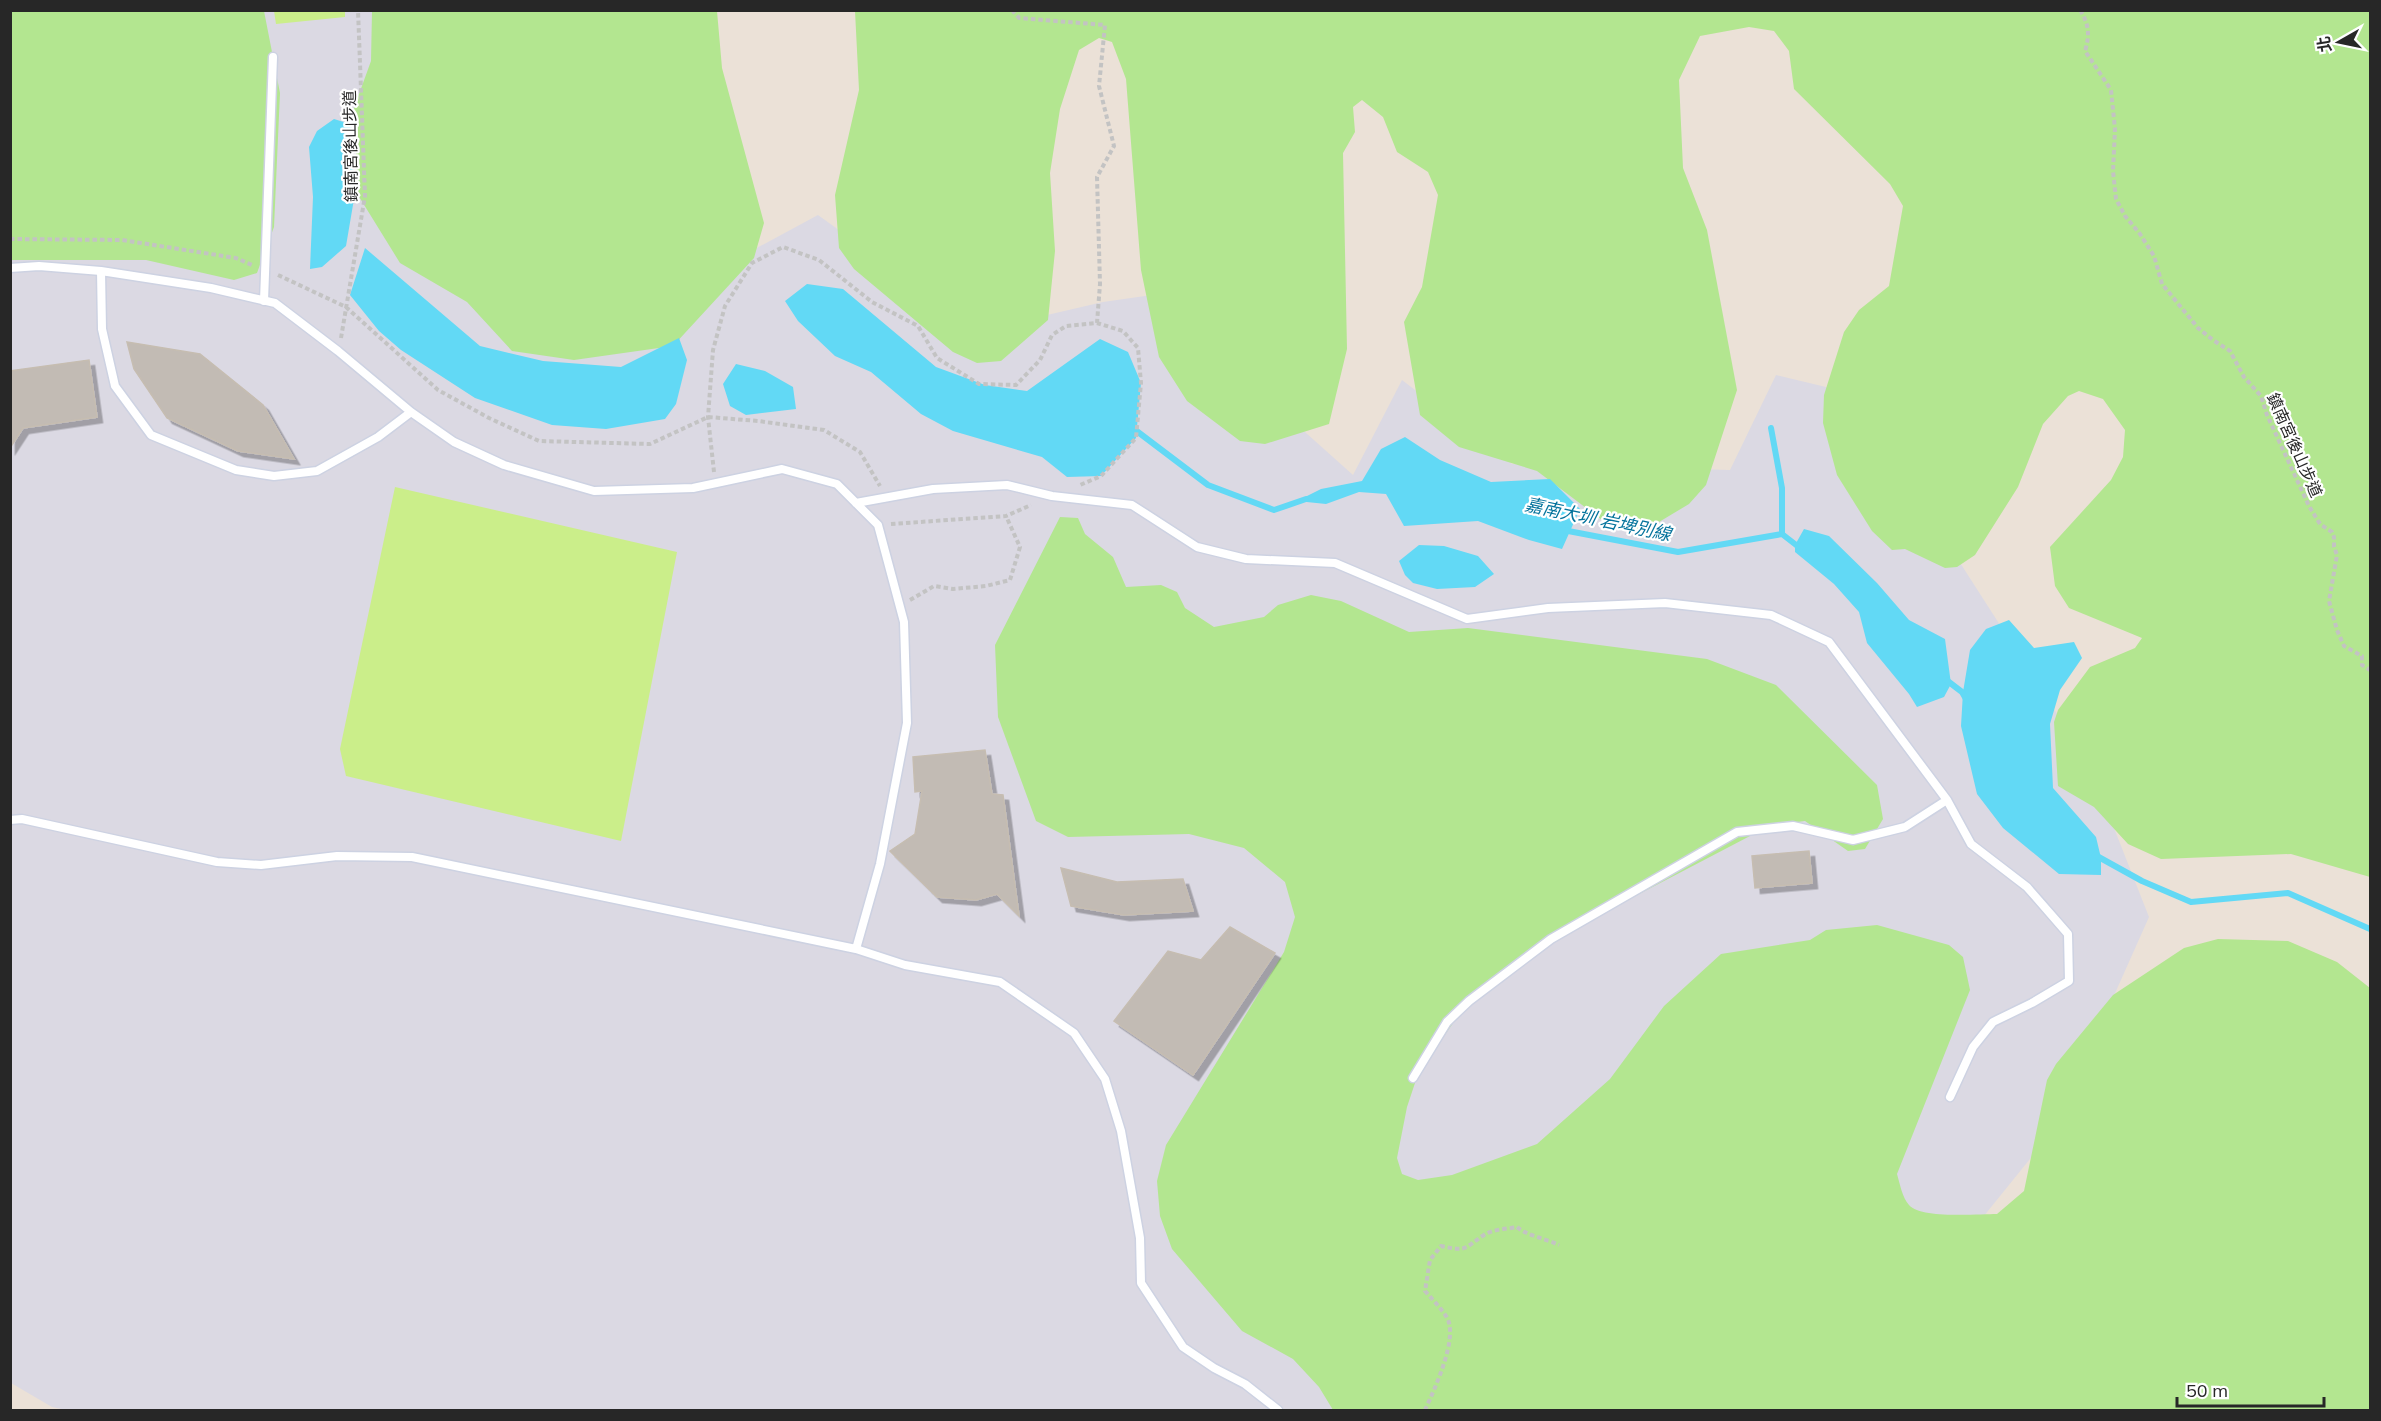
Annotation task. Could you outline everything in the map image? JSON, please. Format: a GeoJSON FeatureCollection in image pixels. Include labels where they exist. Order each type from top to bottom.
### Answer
{"type":"FeatureCollection","features":[{"type":"Feature","properties":{"kind":"lane"},"geometry":{"type":"LineString","coordinates":[[264,301],[273,57]]}},
{"type":"Feature","properties":{"kind":"lane"},"geometry":{"type":"LineString","coordinates":[[10,268],[39,266],[101,271],[211,288],[275,303],[338,351],[411,412],[454,442],[504,465],[594,491],[693,488],[782,470],[837,484],[878,525],[904,622],[907,723],[880,864],[856,949]]}},
{"type":"Feature","properties":{"kind":"lane"},"geometry":{"type":"LineString","coordinates":[[101,271],[102,329],[115,386],[151,435],[236,470],[274,477],[318,471],[378,437],[411,412]]}},
{"type":"Feature","properties":{"kind":"lane"},"geometry":{"type":"LineString","coordinates":[[856,503],[933,489],[1007,485],[1052,496],[1132,505],[1197,547],[1245,559],[1335,563],[1467,619],[1548,608],[1665,603],[1771,615],[1829,642],[1947,800],[1971,844],[2027,887],[2068,934],[2069,981],[1993,1022],[1973,1047],[1950,1097]]}},
{"type":"Feature","properties":{"kind":"lane"},"geometry":{"type":"LineString","coordinates":[[1413,1078],[1448,1022],[1469,1001],[1551,939],[1737,832],[1793,825],[1853,840],[1905,827],[1947,800]]}},
{"type":"Feature","properties":{"kind":"lane"},"geometry":{"type":"LineString","coordinates":[[10,820],[22,819],[217,862],[261,865],[337,856],[412,857],[856,949],[906,965],[1000,982],[1074,1033],[1105,1078],[1121,1131],[1140,1238],[1142,1283],[1184,1347],[1214,1368],[1245,1384],[1278,1410]]}},
{"type":"Feature","properties":{"kind":"path","name":"鎮南宮後山步道"},"geometry":{"type":"LineString","coordinates":[[338,351],[365,196],[358,10]]}},
{"type":"Feature","properties":{"kind":"path"},"geometry":{"type":"LineString","coordinates":[[1011,10],[1019,18],[1105,25],[1100,86],[1114,146],[1097,177],[1100,284],[1097,323]]}},
{"type":"Feature","properties":{"kind":"path","name":"鎮南宮後山步道"},"geometry":{"type":"LineString","coordinates":[[2080,10],[2089,29],[2085,51],[2111,90],[2115,129],[2113,171],[2116,199],[2125,216],[2154,256],[2162,284],[2199,328],[2230,351],[2244,377],[2262,396],[2267,415],[2309,506],[2320,524],[2334,537],[2337,555],[2329,601],[2337,630],[2344,646],[2362,656],[2362,665],[2370,670]]}},
{"type":"Feature","properties":{"kind":"path"},"geometry":{"type":"LineString","coordinates":[[10,239],[122,240],[236,258],[294,281],[346,307],[438,390],[489,418],[539,441],[650,444],[708,417],[824,430],[860,452],[886,498]]}},
{"type":"Feature","properties":{"kind":"path"},"geometry":{"type":"LineString","coordinates":[[716,484],[708,417],[713,350],[725,306],[752,263],[783,247],[819,260],[872,302],[918,326],[937,358],[979,384],[1016,384],[1040,360],[1052,336],[1066,326],[1097,323],[1123,331],[1138,348],[1141,384],[1136,438],[1101,476],[1006,516],[878,525]]}},
{"type":"Feature","properties":{"kind":"path"},"geometry":{"type":"LineString","coordinates":[[900,606],[934,586],[953,589],[986,586],[1010,580],[1020,547],[1006,516]]}},
{"type":"Feature","properties":{"kind":"path"},"geometry":{"type":"LineString","coordinates":[[1425,1410],[1441,1375],[1450,1335],[1448,1317],[1425,1291],[1430,1260],[1441,1246],[1458,1250],[1475,1244],[1485,1234],[1517,1227],[1525,1234],[1538,1235],[1559,1245]]}},
{"type":"Feature","properties":{"kind":"shaded area"},"geometry":{"type":"Polygon","coordinates":[[[238,11],[379,11],[753,250],[818,215],[979,331],[1103,302],[1152,295],[1353,475],[1402,380],[1512,464],[1730,470],[1776,375],[1851,393],[2088,762],[2149,917],[2055,1128],[1954,1253],[1601,1410],[66,1410],[52,1407],[11,1383],[11,213],[238,11]]]}},
{"type":"Feature","properties":{"kind":"green space"},"geometry":{"type":"Polygon","coordinates":[[[10,11],[264,11],[280,93],[274,227],[257,273],[234,280],[146,260],[11,260],[10,11]]]}},
{"type":"Feature","properties":{"kind":"green space"},"geometry":{"type":"Polygon","coordinates":[[[274,11],[345,11],[345,17],[276,24],[274,11]]]}},
{"type":"Feature","properties":{"kind":"green space"},"geometry":{"type":"Polygon","coordinates":[[[372,11],[717,11],[722,68],[764,223],[754,258],[673,346],[574,360],[512,351],[467,302],[400,263],[358,195],[354,108],[371,61],[372,11]]]}},
{"type":"Feature","properties":{"kind":"green space"},"geometry":{"type":"Polygon","coordinates":[[[855,11],[2370,11],[2370,877],[2291,854],[2161,859],[2128,844],[2094,807],[2058,786],[2054,722],[2058,710],[2090,667],[2135,648],[2142,638],[2069,608],[2055,586],[2050,547],[2111,480],[2123,457],[2125,430],[2103,399],[2079,391],[2068,396],[2043,424],[2018,487],[1975,555],[1957,567],[1945,568],[1905,549],[1892,550],[1872,531],[1837,475],[1823,423],[1824,395],[1844,332],[1859,310],[1889,286],[1903,206],[1890,184],[1794,89],[1789,51],[1774,31],[1749,27],[1700,36],[1679,80],[1683,168],[1707,230],[1737,390],[1706,485],[1689,504],[1644,531],[1606,523],[1537,471],[1459,447],[1420,415],[1404,322],[1422,287],[1438,195],[1428,172],[1397,152],[1383,117],[1362,100],[1353,107],[1355,132],[1343,153],[1347,349],[1329,424],[1265,444],[1240,441],[1187,401],[1159,357],[1141,270],[1126,79],[1112,42],[1099,38],[1079,50],[1060,109],[1050,173],[1055,251],[1048,320],[1001,361],[977,363],[953,352],[854,269],[839,248],[835,195],[859,90],[855,11]]]}},
{"type":"Feature","properties":{"kind":"green space"},"geometry":{"type":"Polygon","coordinates":[[[395,487],[677,552],[621,841],[346,776],[340,749],[395,487]]]}},
{"type":"Feature","properties":{"kind":"green space"},"geometry":{"type":"Polygon","coordinates":[[[1060,517],[1078,518],[1085,534],[1113,557],[1126,587],[1161,585],[1177,592],[1185,608],[1214,627],[1264,617],[1278,605],[1311,595],[1341,601],[1409,632],[1468,628],[1707,659],[1776,685],[1877,785],[1883,819],[1865,849],[1848,851],[1805,821],[1771,825],[1557,937],[1460,1013],[1418,1074],[1407,1107],[1397,1158],[1402,1174],[1418,1180],[1452,1175],[1537,1144],[1610,1079],[1664,1006],[1721,954],[1810,940],[1826,930],[1877,925],[1949,945],[1963,957],[1970,990],[1897,1174],[1903,1194],[1909,1205],[1925,1212],[1950,1215],[1997,1214],[2024,1191],[2047,1080],[2056,1064],[2113,995],[2184,948],[2218,939],[2288,941],[2337,962],[2370,988],[2370,1410],[1333,1410],[1319,1387],[1293,1359],[1242,1331],[1172,1249],[1160,1216],[1157,1181],[1166,1145],[1284,952],[1295,917],[1285,882],[1244,848],[1189,834],[1068,837],[1036,821],[998,717],[995,645],[1060,517]]]}},
{"type":"Feature","properties":{"kind":"water"},"geometry":{"type":"Polygon","coordinates":[[[334,119],[350,124],[354,199],[346,246],[322,267],[310,269],[313,197],[309,147],[317,131],[334,119]]]}},
{"type":"Feature","properties":{"kind":"water"},"geometry":{"type":"Polygon","coordinates":[[[365,248],[480,346],[543,361],[621,367],[679,338],[687,360],[676,404],[665,419],[606,429],[552,425],[475,398],[401,350],[379,331],[350,295],[365,248]]]}},
{"type":"Feature","properties":{"kind":"water"},"geometry":{"type":"Polygon","coordinates":[[[807,284],[843,289],[936,367],[985,385],[1027,391],[1100,339],[1128,352],[1141,383],[1136,438],[1101,476],[1067,477],[1042,457],[953,431],[921,414],[871,372],[835,356],[798,321],[785,301],[807,284]]]}},
{"type":"Feature","properties":{"kind":"water"},"geometry":{"type":"Polygon","coordinates":[[[736,364],[765,371],[793,387],[796,409],[746,415],[730,406],[723,384],[736,364]]]}},
{"type":"Feature","properties":{"kind":"water"},"geometry":{"type":"Polygon","coordinates":[[[1405,437],[1440,460],[1491,482],[1550,479],[1580,509],[1562,549],[1529,540],[1478,521],[1404,526],[1386,494],[1359,492],[1326,504],[1297,501],[1321,489],[1362,481],[1381,449],[1405,437]]]}},
{"type":"Feature","properties":{"kind":"water"},"geometry":{"type":"Polygon","coordinates":[[[1804,529],[1829,536],[1877,583],[1909,620],[1945,639],[1951,684],[1944,697],[1917,707],[1867,643],[1859,612],[1834,584],[1795,552],[1795,545],[1804,529]]]}},
{"type":"Feature","properties":{"kind":"water"},"geometry":{"type":"Polygon","coordinates":[[[1419,545],[1444,546],[1478,556],[1494,574],[1475,587],[1437,589],[1413,583],[1405,575],[1399,561],[1419,545]]]}},
{"type":"Feature","properties":{"kind":"water"},"geometry":{"type":"Polygon","coordinates":[[[2009,620],[2034,648],[2074,642],[2082,658],[2060,690],[2050,724],[2053,788],[2096,837],[2101,858],[2101,875],[2059,874],[2003,828],[1977,794],[1961,726],[1963,692],[1970,650],[1986,629],[2009,620]]]}},
{"type":"Feature","properties":{"kind":"building"},"geometry":{"type":"Polygon","coordinates":[[[127,342],[200,354],[263,405],[294,459],[238,451],[167,418],[134,369],[127,342]]]}},
{"type":"Feature","properties":{"kind":"building"},"geometry":{"type":"Polygon","coordinates":[[[89,360],[97,417],[23,428],[10,448],[10,371],[89,360]]]}},
{"type":"Feature","properties":{"kind":"building"},"geometry":{"type":"Polygon","coordinates":[[[985,750],[992,794],[1003,795],[1019,916],[997,894],[976,900],[937,897],[890,851],[915,834],[922,791],[915,792],[913,757],[985,750]]]}},
{"type":"Feature","properties":{"kind":"building"},"geometry":{"type":"Polygon","coordinates":[[[1809,851],[1812,883],[1755,888],[1752,856],[1809,851]]]}},
{"type":"Feature","properties":{"kind":"building"},"geometry":{"type":"Polygon","coordinates":[[[1061,868],[1117,882],[1183,879],[1193,911],[1124,915],[1071,906],[1061,868]]]}},
{"type":"Feature","properties":{"kind":"building"},"geometry":{"type":"Polygon","coordinates":[[[1230,927],[1275,953],[1193,1075],[1114,1021],[1168,951],[1201,960],[1230,927]]]}},
{"type":"Feature","properties":{"kind":"waterway","name":"嘉南大圳 岩埤別線"},"geometry":{"type":"LineString","coordinates":[[1130,426],[1208,485],[1274,510],[1306,499]]}},
{"type":"Feature","properties":{"kind":"waterway"},"geometry":{"type":"LineString","coordinates":[[1771,428],[1782,488],[1782,534]]}},
{"type":"Feature","properties":{"kind":"waterway","name":"嘉南大圳 岩埤別線"},"geometry":{"type":"LineString","coordinates":[[1563,530],[1678,552],[1782,534],[1800,548]]}},
{"type":"Feature","properties":{"kind":"waterway","name":"嘉南大圳 岩埤別線"},"geometry":{"type":"LineString","coordinates":[[1945,679],[1962,692],[1966,699]]}},
{"type":"Feature","properties":{"kind":"waterway","name":"嘉南大圳 岩埤別線"},"geometry":{"type":"LineString","coordinates":[[2095,855],[2142,881],[2191,902],[2288,893],[2370,929]]}}]}
